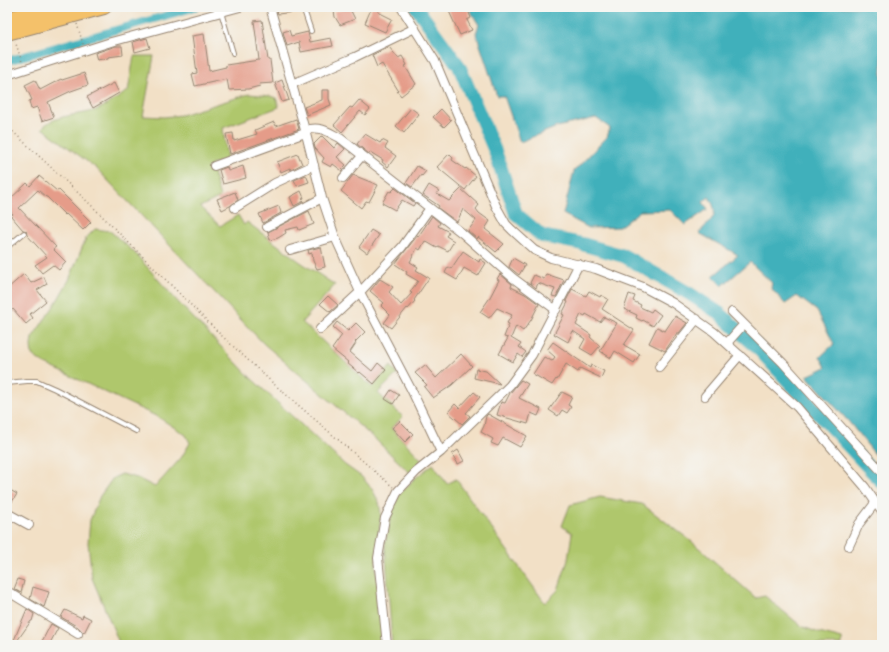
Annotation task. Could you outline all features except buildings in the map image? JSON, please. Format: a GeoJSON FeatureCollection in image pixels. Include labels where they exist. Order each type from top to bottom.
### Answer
{"type":"FeatureCollection","features":[{"type":"Feature","properties":{"kind":"highway"},"geometry":{"type":"LineString","coordinates":[[7,33],[104,7]]}},
{"type":"Feature","properties":{"kind":"highway"},"geometry":{"type":"LineString","coordinates":[[7,19],[47,8]]}},
{"type":"Feature","properties":{"kind":"street"},"geometry":{"type":"LineString","coordinates":[[7,76],[111,42],[240,7]]}},
{"type":"Feature","properties":{"kind":"street"},"geometry":{"type":"LineString","coordinates":[[270,7],[322,198],[335,237],[360,292],[412,391],[441,452]]}},
{"type":"Feature","properties":{"kind":"street"},"geometry":{"type":"LineString","coordinates":[[402,7],[435,61],[496,206],[506,224],[526,244],[542,254],[560,261],[579,264],[612,274],[643,287],[673,302],[730,340],[740,355],[797,407],[864,487],[874,503],[882,512]]}},
{"type":"Feature","properties":{"kind":"street"},"geometry":{"type":"LineString","coordinates":[[292,84],[355,57],[415,28]]}},
{"type":"Feature","properties":{"kind":"street"},"geometry":{"type":"LineString","coordinates":[[214,166],[315,128],[323,129],[340,138],[462,233],[513,278],[556,310]]}},
{"type":"Feature","properties":{"kind":"street"},"geometry":{"type":"LineString","coordinates":[[344,178],[362,156]]}},
{"type":"Feature","properties":{"kind":"street"},"geometry":{"type":"LineString","coordinates":[[235,208],[275,183],[314,165]]}},
{"type":"Feature","properties":{"kind":"street"},"geometry":{"type":"LineString","coordinates":[[267,227],[322,198]]}},
{"type":"Feature","properties":{"kind":"street"},"geometry":{"type":"LineString","coordinates":[[320,330],[360,292],[402,247],[430,208]]}},
{"type":"Feature","properties":{"kind":"street"},"geometry":{"type":"LineString","coordinates":[[290,250],[335,237]]}},
{"type":"Feature","properties":{"kind":"street"},"geometry":{"type":"LineString","coordinates":[[387,645],[378,558],[385,518],[398,491],[416,472],[441,452],[510,385],[532,355],[579,264]]}},
{"type":"Feature","properties":{"kind":"street"},"geometry":{"type":"LineString","coordinates":[[732,312],[742,326],[783,363],[882,472]]}},
{"type":"Feature","properties":{"kind":"street"},"geometry":{"type":"LineString","coordinates":[[660,367],[697,319]]}},
{"type":"Feature","properties":{"kind":"street"},"geometry":{"type":"LineString","coordinates":[[730,340],[742,326]]}},
{"type":"Feature","properties":{"kind":"street"},"geometry":{"type":"LineString","coordinates":[[705,396],[740,355]]}},
{"type":"Feature","properties":{"kind":"street"},"geometry":{"type":"LineString","coordinates":[[849,546],[859,524],[874,503]]}},
{"type":"Feature","properties":{"kind":"street"},"geometry":{"type":"LineString","coordinates":[[7,513],[29,525]]}},
{"type":"Feature","properties":{"kind":"street"},"geometry":{"type":"LineString","coordinates":[[7,591],[78,634]]}},
{"type":"Feature","properties":{"kind":"lane"},"geometry":{"type":"LineString","coordinates":[[303,7],[311,31]]}},
{"type":"Feature","properties":{"kind":"lane"},"geometry":{"type":"LineString","coordinates":[[221,12],[233,53]]}},
{"type":"Feature","properties":{"kind":"lane"},"geometry":{"type":"LineString","coordinates":[[7,247],[24,233]]}},
{"type":"Feature","properties":{"kind":"lane"},"geometry":{"type":"LineString","coordinates":[[7,383],[27,380],[37,381],[136,431]]}},
{"type":"Feature","properties":{"kind":"path"},"geometry":{"type":"LineString","coordinates":[[77,24],[83,44]]}},
{"type":"Feature","properties":{"kind":"path"},"geometry":{"type":"LineString","coordinates":[[16,47],[22,62]]}},
{"type":"Feature","properties":{"kind":"path"},"geometry":{"type":"LineString","coordinates":[[7,126],[91,205],[222,336],[275,385],[398,491]]}},
{"type":"Feature","properties":{"kind":"green space"},"geometry":{"type":"Polygon","coordinates":[[[134,56],[154,56],[143,116],[164,117],[181,115],[249,94],[276,98],[279,107],[223,128],[227,159],[211,165],[220,197],[200,207],[220,226],[238,215],[244,225],[247,222],[299,261],[335,285],[302,322],[372,387],[391,366],[397,374],[378,393],[403,417],[391,428],[423,461],[410,473],[375,439],[264,344],[96,168],[42,128],[47,123],[60,118],[96,110],[128,91],[134,56]]]}},
{"type":"Feature","properties":{"kind":"green space"},"geometry":{"type":"Polygon","coordinates":[[[95,229],[110,231],[134,252],[178,302],[251,378],[345,465],[362,477],[372,489],[379,502],[381,514],[376,565],[383,645],[120,645],[92,578],[88,543],[90,520],[100,496],[113,478],[122,474],[137,478],[155,487],[181,458],[190,443],[186,435],[158,417],[43,363],[32,355],[32,338],[54,306],[69,280],[86,238],[95,229]]]}},
{"type":"Feature","properties":{"kind":"green space"},"geometry":{"type":"Polygon","coordinates":[[[433,464],[447,484],[456,479],[545,603],[558,590],[568,560],[572,533],[562,526],[570,505],[600,497],[642,504],[691,541],[756,598],[765,596],[801,626],[819,633],[842,639],[842,645],[392,645],[385,544],[392,510],[399,495],[414,479],[433,464]]]}},
{"type":"Feature","properties":{"kind":"water"},"geometry":{"type":"Polygon","coordinates":[[[468,7],[882,7],[882,463],[849,422],[807,376],[826,367],[820,357],[834,344],[817,311],[797,296],[785,304],[771,288],[772,283],[750,262],[722,286],[713,276],[738,255],[699,233],[711,220],[714,213],[714,208],[709,197],[703,202],[708,209],[685,225],[670,210],[640,211],[619,227],[589,228],[563,214],[574,171],[607,137],[610,128],[596,118],[557,127],[520,142],[504,96],[497,96],[476,33],[479,25],[468,7]]]}},
{"type":"Feature","properties":{"kind":"waterway"},"geometry":{"type":"LineString","coordinates":[[7,61],[196,7]]}},
{"type":"Feature","properties":{"kind":"waterway"},"geometry":{"type":"LineString","coordinates":[[416,7],[459,66],[495,151],[516,214],[542,236],[582,244],[624,256],[690,294],[719,313],[755,345],[882,482]]}}]}
